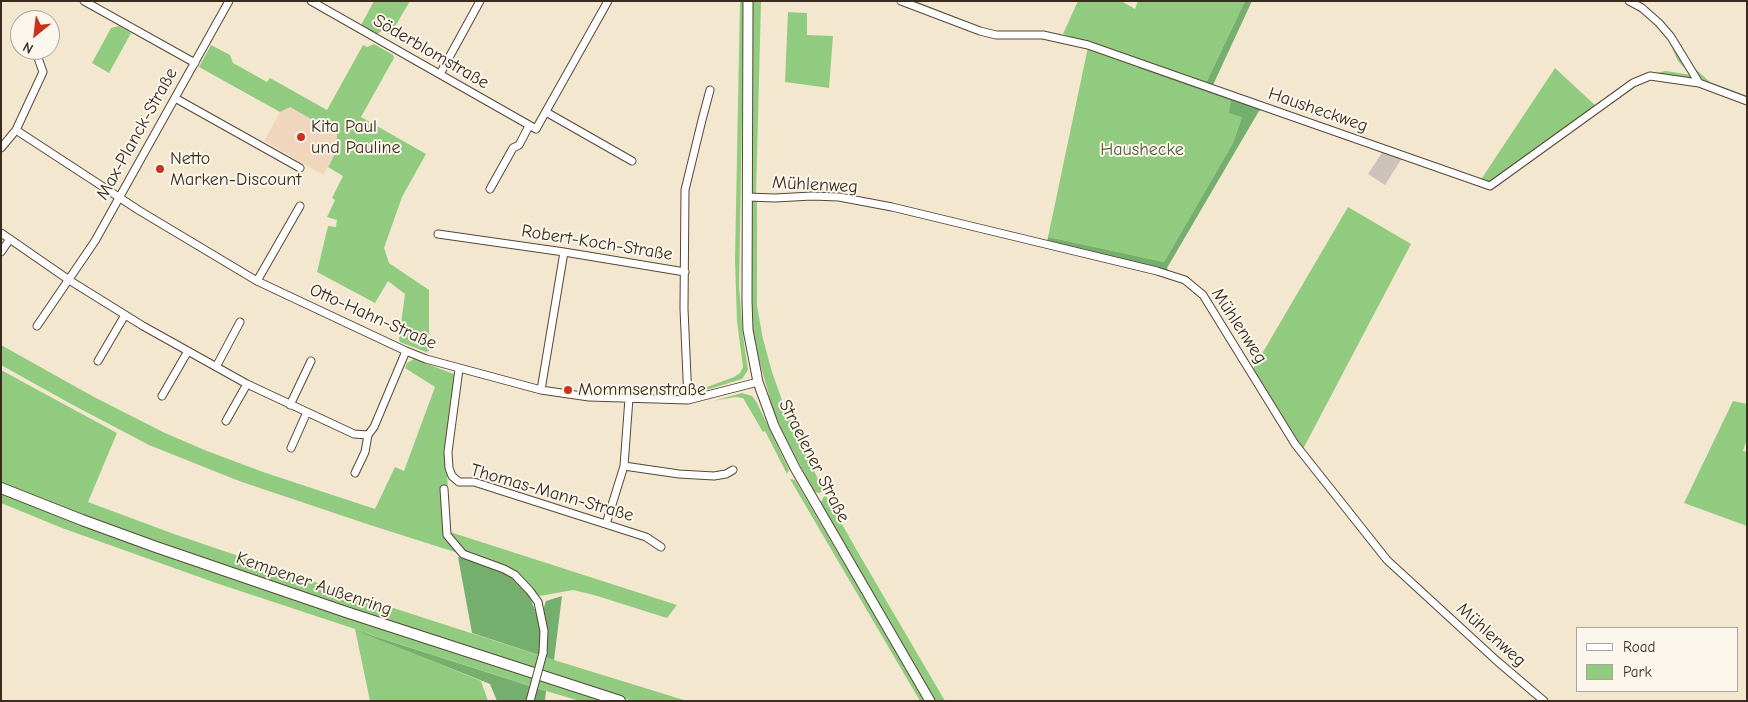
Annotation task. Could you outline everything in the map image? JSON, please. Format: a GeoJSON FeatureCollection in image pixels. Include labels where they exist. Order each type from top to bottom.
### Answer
{"type":"FeatureCollection","features":[{"type":"Feature","properties":{"kind":"main road","name":"Kempener Außenring"},"geometry":{"type":"LineString","coordinates":[[1,488],[156,548],[620,701]]}},
{"type":"Feature","properties":{"kind":"street"},"geometry":{"type":"LineString","coordinates":[[84,1],[195,63]]}},
{"type":"Feature","properties":{"kind":"street","name":"Max-Planck-Straße"},"geometry":{"type":"LineString","coordinates":[[37,326],[95,241],[229,1]]}},
{"type":"Feature","properties":{"kind":"street","name":"Söderblomstraße"},"geometry":{"type":"LineString","coordinates":[[311,1],[532,128]]}},
{"type":"Feature","properties":{"kind":"street"},"geometry":{"type":"LineString","coordinates":[[440,74],[480,1]]}},
{"type":"Feature","properties":{"kind":"street"},"geometry":{"type":"LineString","coordinates":[[490,189],[513,148],[519,144],[546,112],[608,1]]}},
{"type":"Feature","properties":{"kind":"street","name":"Straelener Straße"},"geometry":{"type":"LineString","coordinates":[[748,1],[746,197],[748,330],[758,382],[774,426],[795,468],[930,701]]}},
{"type":"Feature","properties":{"kind":"street","name":"Hausheckweg"},"geometry":{"type":"LineString","coordinates":[[901,1],[980,31],[996,35],[1043,35],[1088,45],[1490,186],[1633,83],[1650,76],[1699,82]]}},
{"type":"Feature","properties":{"kind":"street"},"geometry":{"type":"LineString","coordinates":[[1629,1],[1642,8],[1671,36],[1699,82],[1747,100]]}},
{"type":"Feature","properties":{"kind":"street"},"geometry":{"type":"LineString","coordinates":[[1,148],[16,130],[44,72],[39,60]]}},
{"type":"Feature","properties":{"kind":"street"},"geometry":{"type":"LineString","coordinates":[[685,272],[685,190],[710,90]]}},
{"type":"Feature","properties":{"kind":"street"},"geometry":{"type":"LineString","coordinates":[[175,98],[300,168]]}},
{"type":"Feature","properties":{"kind":"street"},"geometry":{"type":"LineString","coordinates":[[546,112],[632,161]]}},
{"type":"Feature","properties":{"kind":"street","name":"Otto-Hahn-Straße"},"geometry":{"type":"LineString","coordinates":[[16,130],[119,198],[258,281],[406,351],[459,369],[541,390],[589,397],[688,400],[758,382]]}},
{"type":"Feature","properties":{"kind":"street","name":"Mühlenweg"},"geometry":{"type":"LineString","coordinates":[[746,197],[839,197],[892,207],[1157,271],[1185,280],[1203,295],[1295,444],[1387,560],[1497,661],[1544,701]]}},
{"type":"Feature","properties":{"kind":"street"},"geometry":{"type":"LineString","coordinates":[[258,281],[300,206]]}},
{"type":"Feature","properties":{"kind":"street"},"geometry":{"type":"LineString","coordinates":[[1,232],[68,280],[188,352],[290,405],[354,434],[368,435]]}},
{"type":"Feature","properties":{"kind":"street","name":"Robert-Koch-Straße"},"geometry":{"type":"LineString","coordinates":[[438,234],[685,272],[688,400]]}},
{"type":"Feature","properties":{"kind":"street"},"geometry":{"type":"LineString","coordinates":[[1,252],[10,239]]}},
{"type":"Feature","properties":{"kind":"street"},"geometry":{"type":"LineString","coordinates":[[541,390],[564,252]]}},
{"type":"Feature","properties":{"kind":"street"},"geometry":{"type":"LineString","coordinates":[[98,361],[125,315]]}},
{"type":"Feature","properties":{"kind":"street"},"geometry":{"type":"LineString","coordinates":[[216,367],[240,322]]}},
{"type":"Feature","properties":{"kind":"street"},"geometry":{"type":"LineString","coordinates":[[355,473],[365,452],[368,435],[374,427],[406,351]]}},
{"type":"Feature","properties":{"kind":"street"},"geometry":{"type":"LineString","coordinates":[[162,396],[188,352]]}},
{"type":"Feature","properties":{"kind":"street"},"geometry":{"type":"LineString","coordinates":[[290,405],[311,361]]}},
{"type":"Feature","properties":{"kind":"street","name":"Thomas-Mann-Straße"},"geometry":{"type":"LineString","coordinates":[[459,369],[448,452],[449,468],[452,476],[459,482],[474,482],[646,537],[661,547]]}},
{"type":"Feature","properties":{"kind":"street"},"geometry":{"type":"LineString","coordinates":[[226,421],[247,384]]}},
{"type":"Feature","properties":{"kind":"street"},"geometry":{"type":"LineString","coordinates":[[606,524],[624,466],[629,398]]}},
{"type":"Feature","properties":{"kind":"street"},"geometry":{"type":"LineString","coordinates":[[291,448],[307,412]]}},
{"type":"Feature","properties":{"kind":"street"},"geometry":{"type":"LineString","coordinates":[[624,466],[679,474],[714,476],[726,474],[732,470]]}},
{"type":"Feature","properties":{"kind":"street"},"geometry":{"type":"LineString","coordinates":[[444,489],[448,535],[463,554],[504,569],[515,576],[530,590],[538,602],[544,631],[543,653],[530,701]]}},
{"type":"Feature","properties":{"kind":"shaded area","name":"Kita Paul und Pauline"},"geometry":{"type":"Polygon","coordinates":[[[290,107],[337,134],[336,152],[323,175],[264,141],[280,112],[290,107]]]}},
{"type":"Feature","properties":{"kind":"shaded area"},"geometry":{"type":"Polygon","coordinates":[[[1383,151],[1402,158],[1385,185],[1368,174],[1383,151]]]}},
{"type":"Feature","properties":{"kind":"green space"},"geometry":{"type":"Polygon","coordinates":[[[374,1],[410,1],[390,35],[382,31],[377,34],[361,25],[374,1]]]}},
{"type":"Feature","properties":{"kind":"green space"},"geometry":{"type":"Polygon","coordinates":[[[740,1],[744,1],[739,286],[748,370],[742,379],[703,391],[696,391],[694,383],[698,387],[704,388],[734,377],[740,373],[743,367],[737,321],[735,260],[740,1]]]}},
{"type":"Feature","properties":{"kind":"green space"},"geometry":{"type":"Polygon","coordinates":[[[752,1],[761,1],[756,196],[750,192],[752,1]]]}},
{"type":"Feature","properties":{"kind":"green space"},"geometry":{"type":"Polygon","coordinates":[[[908,1],[916,1],[996,33],[981,29],[908,1]]]}},
{"type":"Feature","properties":{"kind":"green space"},"geometry":{"type":"Polygon","coordinates":[[[1078,1],[1121,1],[1135,9],[1138,1],[1245,1],[1206,83],[1063,34],[1078,1]]]}},
{"type":"Feature","properties":{"kind":"green space"},"geometry":{"type":"Polygon","coordinates":[[[1245,1],[1252,1],[1213,85],[1206,83],[1245,1]]]}},
{"type":"Feature","properties":{"kind":"green space"},"geometry":{"type":"Polygon","coordinates":[[[788,12],[807,13],[807,35],[833,36],[829,88],[785,82],[788,12]]]}},
{"type":"Feature","properties":{"kind":"green space"},"geometry":{"type":"Polygon","coordinates":[[[119,26],[131,33],[109,73],[92,63],[111,28],[119,26]]]}},
{"type":"Feature","properties":{"kind":"green space"},"geometry":{"type":"Polygon","coordinates":[[[1664,30],[1691,73],[1692,79],[1691,81],[1666,75],[1651,75],[1666,71],[1691,75],[1678,61],[1664,30]]]}},
{"type":"Feature","properties":{"kind":"green space"},"geometry":{"type":"Polygon","coordinates":[[[374,44],[393,55],[394,58],[361,117],[426,154],[402,197],[384,248],[389,263],[429,290],[429,351],[426,352],[400,342],[405,294],[388,281],[375,303],[317,272],[328,226],[336,227],[337,220],[327,217],[335,200],[332,198],[343,176],[328,167],[336,152],[337,134],[290,107],[280,112],[199,67],[211,45],[230,55],[233,63],[267,82],[270,78],[327,110],[363,45],[367,47],[374,44]]]}},
{"type":"Feature","properties":{"kind":"green space","name":"Haushecke"},"geometry":{"type":"Polygon","coordinates":[[[1088,47],[1139,64],[1139,68],[1231,101],[1242,117],[1233,143],[1164,262],[1048,237],[1088,47]]]}},
{"type":"Feature","properties":{"kind":"green space"},"geometry":{"type":"Polygon","coordinates":[[[1139,64],[1265,109],[1259,111],[1167,268],[1169,273],[1047,242],[1048,237],[1164,262],[1233,143],[1242,117],[1229,113],[1231,101],[1138,68],[1139,64]]]}},
{"type":"Feature","properties":{"kind":"green space"},"geometry":{"type":"Polygon","coordinates":[[[1691,65],[1710,82],[1747,96],[1747,98],[1705,82],[1696,74],[1691,65]]]}},
{"type":"Feature","properties":{"kind":"green space"},"geometry":{"type":"Polygon","coordinates":[[[1555,68],[1596,106],[1489,184],[1480,181],[1555,68]]]}},
{"type":"Feature","properties":{"kind":"green space"},"geometry":{"type":"Polygon","coordinates":[[[757,200],[757,306],[763,339],[783,403],[823,490],[820,493],[814,492],[782,430],[773,409],[757,353],[751,321],[749,205],[757,200]]]}},
{"type":"Feature","properties":{"kind":"green space"},"geometry":{"type":"Polygon","coordinates":[[[1348,207],[1411,244],[1303,449],[1253,369],[1348,207]]]}},
{"type":"Feature","properties":{"kind":"green space"},"geometry":{"type":"Polygon","coordinates":[[[1,345],[94,397],[165,433],[263,472],[375,509],[395,467],[404,471],[435,387],[405,368],[407,363],[414,359],[454,374],[456,376],[446,452],[450,532],[457,551],[455,552],[370,525],[239,481],[149,445],[1,365],[1,345]]]}},
{"type":"Feature","properties":{"kind":"green space"},"geometry":{"type":"Polygon","coordinates":[[[1,370],[117,433],[88,502],[174,534],[344,592],[687,701],[632,701],[403,627],[145,540],[1,484],[1,370]]]}},
{"type":"Feature","properties":{"kind":"green space"},"geometry":{"type":"Polygon","coordinates":[[[742,393],[752,396],[757,403],[789,470],[787,474],[765,431],[763,432],[743,398],[735,397],[713,401],[742,393]]]}},
{"type":"Feature","properties":{"kind":"green space"},"geometry":{"type":"Polygon","coordinates":[[[1733,401],[1747,404],[1747,439],[1743,451],[1747,452],[1747,526],[1684,503],[1733,401]]]}},
{"type":"Feature","properties":{"kind":"green space"},"geometry":{"type":"Polygon","coordinates":[[[790,479],[795,480],[925,701],[920,701],[790,479]]]}},
{"type":"Feature","properties":{"kind":"green space"},"geometry":{"type":"Polygon","coordinates":[[[1,492],[607,701],[580,701],[365,633],[481,681],[488,701],[370,701],[355,629],[216,583],[62,528],[1,503],[1,492]]]}},
{"type":"Feature","properties":{"kind":"green space"},"geometry":{"type":"Polygon","coordinates":[[[825,494],[945,701],[934,701],[820,504],[825,494]]]}},
{"type":"Feature","properties":{"kind":"green space"},"geometry":{"type":"Polygon","coordinates":[[[450,532],[677,605],[667,618],[573,590],[540,596],[516,574],[469,553],[458,545],[450,532]]]}},
{"type":"Feature","properties":{"kind":"green space"},"geometry":{"type":"Polygon","coordinates":[[[458,557],[504,572],[517,581],[528,593],[540,622],[541,639],[539,655],[472,633],[458,557]]]}},
{"type":"Feature","properties":{"kind":"green space"},"geometry":{"type":"Polygon","coordinates":[[[562,596],[554,660],[545,657],[543,610],[546,601],[562,596]]]}},
{"type":"Feature","properties":{"kind":"green space"},"geometry":{"type":"Polygon","coordinates":[[[355,630],[530,686],[528,701],[497,701],[490,684],[355,630]]]}},
{"type":"Feature","properties":{"kind":"green space"},"geometry":{"type":"Polygon","coordinates":[[[536,688],[546,691],[545,701],[533,701],[536,688]]]}},
{"type":"Feature","properties":{"kind":"place","name":"Kita Paul und Pauline"},"geometry":{"type":"Point","coordinates":[301,137]}},
{"type":"Feature","properties":{"kind":"place","name":"Netto Marken-Discount"},"geometry":{"type":"Point","coordinates":[160,169]}},
{"type":"Feature","properties":{"kind":"place","name":"Mommsenstraße"},"geometry":{"type":"Point","coordinates":[568,390]}}]}
